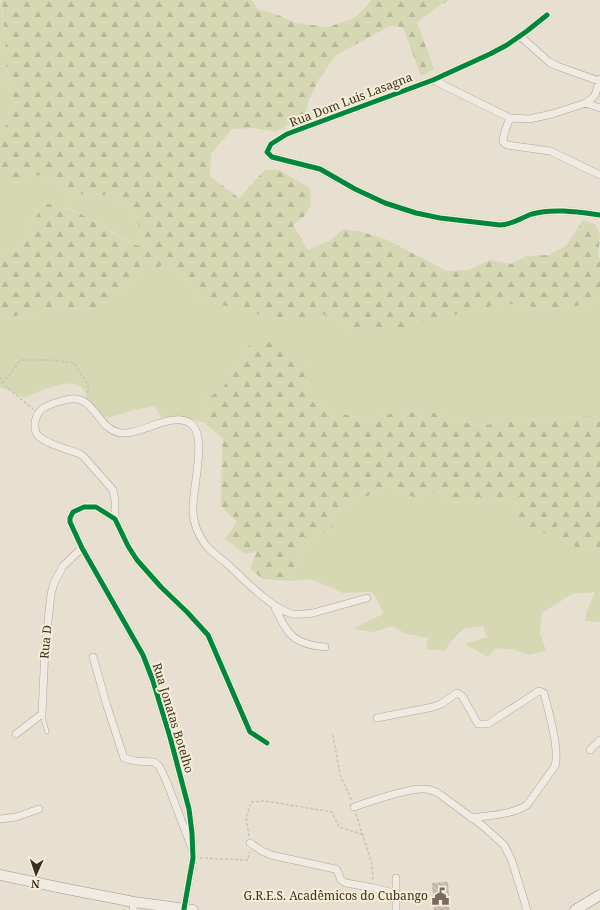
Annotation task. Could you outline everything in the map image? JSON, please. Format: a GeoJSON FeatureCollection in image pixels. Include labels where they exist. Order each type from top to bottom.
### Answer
{"type":"FeatureCollection","features":[{"type":"Feature","properties":{"kind":"main road"},"geometry":{"type":"LineString","coordinates":[[0,875],[62,888],[134,906],[189,909]]}},
{"type":"Feature","properties":{"kind":"main road"},"geometry":{"type":"LineString","coordinates":[[575,910],[600,895]]}},
{"type":"Feature","properties":{"kind":"street","name":"Rua Dom Luis Lasagna"},"geometry":{"type":"LineString","coordinates":[[547,15],[520,36],[490,54],[433,80],[288,134],[271,144],[267,152],[272,157],[320,169],[355,189],[386,203],[429,216],[500,225],[511,224],[531,214],[544,212],[575,212],[600,215]]}},
{"type":"Feature","properties":{"kind":"street"},"geometry":{"type":"LineString","coordinates":[[433,80],[510,118],[536,118],[552,114],[586,103],[595,95],[600,80],[549,62],[520,36]]}},
{"type":"Feature","properties":{"kind":"street"},"geometry":{"type":"LineString","coordinates":[[586,103],[600,108]]}},
{"type":"Feature","properties":{"kind":"street"},"geometry":{"type":"LineString","coordinates":[[510,118],[503,139],[503,142],[507,145],[550,151],[600,175]]}},
{"type":"Feature","properties":{"kind":"street"},"geometry":{"type":"LineString","coordinates":[[267,743],[250,732],[208,636],[137,560],[128,546],[115,519],[115,501],[113,490],[80,454],[46,441],[37,435],[35,428],[37,413],[59,401],[76,399],[82,401],[91,408],[103,423],[114,432],[134,433],[174,420],[191,423],[195,427],[198,435],[199,451],[192,500],[193,514],[198,531],[205,545],[274,605],[292,614],[304,615],[328,610],[367,598]]}},
{"type":"Feature","properties":{"kind":"street","name":"Rua Jonatas Botelho"},"geometry":{"type":"LineString","coordinates":[[115,519],[96,507],[84,507],[73,512],[70,522],[82,548],[138,645],[151,674],[185,792],[191,822],[193,855],[189,909]]}},
{"type":"Feature","properties":{"kind":"street","name":"Rua D"},"geometry":{"type":"LineString","coordinates":[[42,714],[51,594],[54,583],[63,566],[82,548]]}},
{"type":"Feature","properties":{"kind":"street"},"geometry":{"type":"LineString","coordinates":[[274,605],[283,625],[294,638],[304,644],[325,647]]}},
{"type":"Feature","properties":{"kind":"street"},"geometry":{"type":"LineString","coordinates":[[93,657],[124,758],[135,761],[154,762],[159,766],[166,780],[193,855]]}},
{"type":"Feature","properties":{"kind":"street"},"geometry":{"type":"LineString","coordinates":[[377,718],[433,707],[441,704],[457,693],[462,696],[478,724],[488,724],[539,691],[544,693],[556,751],[555,766],[527,805],[512,812],[471,818]]}},
{"type":"Feature","properties":{"kind":"street"},"geometry":{"type":"LineString","coordinates":[[16,734],[42,714]]}},
{"type":"Feature","properties":{"kind":"street"},"geometry":{"type":"LineString","coordinates":[[590,750],[600,740]]}},
{"type":"Feature","properties":{"kind":"street"},"geometry":{"type":"LineString","coordinates":[[354,807],[422,788],[438,793],[483,826],[504,845],[512,861],[528,910]]}},
{"type":"Feature","properties":{"kind":"street"},"geometry":{"type":"LineString","coordinates":[[0,820],[16,817],[39,809]]}},
{"type":"Feature","properties":{"kind":"street"},"geometry":{"type":"LineString","coordinates":[[250,843],[271,855],[335,869],[337,870],[341,880],[346,883],[397,894]]}},
{"type":"Feature","properties":{"kind":"street"},"geometry":{"type":"LineString","coordinates":[[396,878],[396,910]]}},
{"type":"Feature","properties":{"kind":"lane"},"geometry":{"type":"LineString","coordinates":[[42,714],[47,732]]}},
{"type":"Feature","properties":{"kind":"path"},"geometry":{"type":"LineString","coordinates":[[2,383],[20,360],[50,360],[74,363],[88,385],[88,390],[82,396],[82,401]]}},
{"type":"Feature","properties":{"kind":"path"},"geometry":{"type":"LineString","coordinates":[[0,377],[2,383],[37,413]]}},
{"type":"Feature","properties":{"kind":"path"},"geometry":{"type":"LineString","coordinates":[[193,855],[248,860],[250,843],[246,817],[251,802],[265,801],[332,812],[339,827],[362,834]]}},
{"type":"Feature","properties":{"kind":"green space"},"geometry":{"type":"Polygon","coordinates":[[[0,0],[5,34],[7,79],[17,109],[0,134],[0,0]]]}},
{"type":"Feature","properties":{"kind":"green space"},"geometry":{"type":"Polygon","coordinates":[[[1,0],[251,0],[258,9],[278,15],[296,23],[328,27],[355,18],[372,0],[450,0],[417,22],[434,69],[421,76],[403,27],[390,26],[336,55],[319,79],[309,100],[305,114],[276,132],[255,128],[232,129],[211,154],[210,176],[239,198],[265,170],[279,170],[310,188],[311,205],[303,218],[293,225],[308,250],[331,240],[343,229],[363,232],[385,239],[447,271],[468,270],[491,260],[511,264],[526,256],[549,255],[566,246],[583,220],[595,224],[600,235],[598,258],[600,258],[600,301],[557,310],[504,303],[387,331],[346,329],[323,314],[302,325],[201,301],[187,276],[167,263],[131,281],[114,293],[116,297],[103,309],[58,308],[0,319],[0,248],[21,253],[27,231],[45,203],[80,214],[126,241],[148,248],[133,212],[112,195],[70,194],[44,175],[29,176],[11,184],[0,181],[0,134],[17,109],[7,79],[5,34],[1,0]]]}},
{"type":"Feature","properties":{"kind":"green space"},"geometry":{"type":"Polygon","coordinates":[[[44,175],[70,194],[112,195],[133,212],[148,248],[136,246],[91,219],[66,207],[33,221],[27,231],[21,253],[0,248],[0,181],[11,184],[29,176],[44,175]]]}},
{"type":"Feature","properties":{"kind":"green space"},"geometry":{"type":"Polygon","coordinates":[[[167,263],[187,276],[201,301],[323,314],[346,329],[451,315],[504,303],[557,310],[600,301],[600,416],[526,420],[476,426],[435,413],[399,412],[367,419],[337,413],[308,400],[305,368],[250,344],[224,386],[207,399],[205,423],[183,417],[161,417],[155,406],[101,418],[86,403],[86,393],[80,386],[74,384],[52,387],[25,398],[0,387],[0,319],[58,308],[103,309],[114,293],[131,281],[167,263]]]}},
{"type":"Feature","properties":{"kind":"green space"},"geometry":{"type":"Polygon","coordinates":[[[276,342],[305,368],[308,400],[337,413],[367,419],[399,412],[435,413],[476,426],[526,420],[600,416],[600,548],[588,549],[556,543],[560,523],[549,535],[518,524],[519,505],[511,499],[456,502],[436,492],[413,497],[393,487],[383,488],[329,515],[334,529],[319,534],[311,539],[298,554],[295,570],[290,581],[263,579],[250,569],[257,551],[245,554],[225,539],[237,522],[221,506],[223,438],[205,423],[207,399],[224,386],[250,344],[276,342]]]}},
{"type":"Feature","properties":{"kind":"green space"},"geometry":{"type":"Polygon","coordinates":[[[393,487],[413,497],[436,492],[456,502],[511,499],[519,505],[560,522],[588,549],[600,548],[600,622],[585,621],[588,608],[595,592],[572,594],[542,613],[540,634],[546,650],[530,655],[515,650],[496,648],[488,657],[465,644],[487,637],[483,626],[463,629],[451,641],[445,651],[426,649],[428,638],[406,634],[393,626],[373,632],[352,629],[383,614],[379,603],[372,592],[342,593],[331,587],[308,579],[290,581],[295,570],[298,554],[311,539],[319,534],[334,529],[329,515],[383,488],[393,487]]]}},
{"type":"Feature","properties":{"kind":"building","name":"G.R.E.S. Acadêmicos do Cubango"},"geometry":{"type":"Polygon","coordinates":[[[448,882],[450,910],[434,910],[432,883],[448,882]]]}},
{"type":"Feature","properties":{"kind":"cycle path"},"geometry":{"type":"LineString","coordinates":[[547,15],[507,45],[490,54],[433,80],[287,134],[271,144],[267,152],[272,157],[320,169],[355,189],[385,203],[416,213],[440,218],[504,225],[532,214],[548,211],[566,211],[600,215]]}},
{"type":"Feature","properties":{"kind":"cycle path"},"geometry":{"type":"LineString","coordinates":[[184,909],[193,858],[192,833],[189,809],[170,737],[153,681],[143,655],[82,548],[70,522],[73,512],[84,507],[96,507],[115,519],[128,546],[137,560],[208,635],[250,732],[267,743]]}},
{"type":"Feature","properties":{"kind":"place","name":"G.R.E.S. Acadêmicos do Cubango"},"geometry":{"type":"Point","coordinates":[441,896]}}]}
